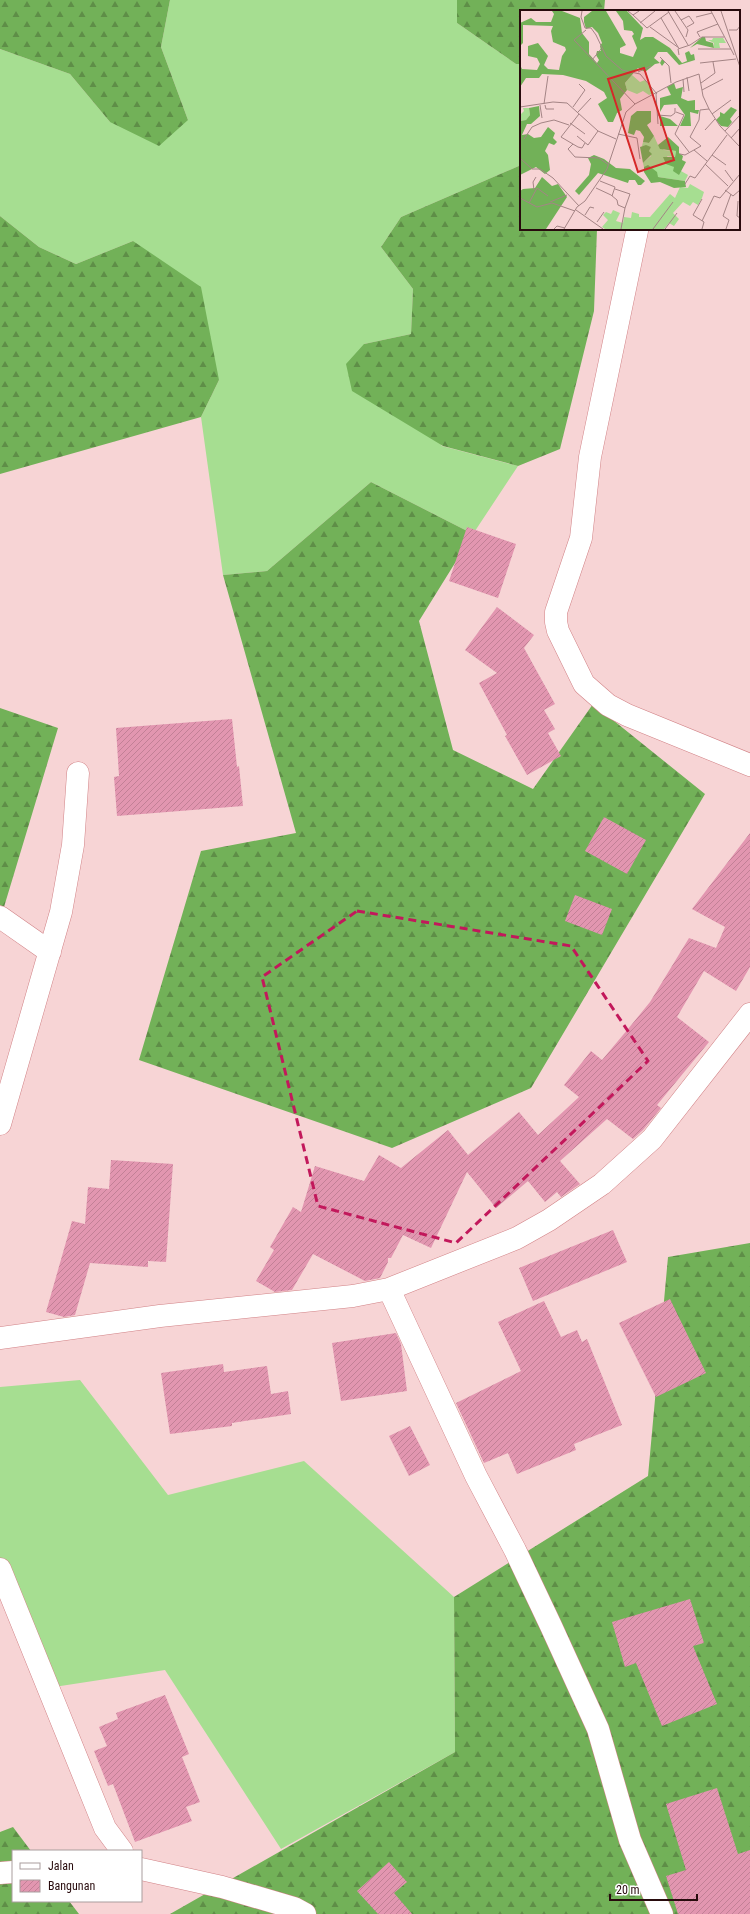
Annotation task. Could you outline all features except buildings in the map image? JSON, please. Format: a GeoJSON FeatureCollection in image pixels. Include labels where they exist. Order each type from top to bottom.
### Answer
{"type":"FeatureCollection","features":[{"type":"Feature","properties":{"kind":"street"},"geometry":{"type":"LineString","coordinates":[[637,231],[590,457],[580,538],[556,612],[558,631],[584,684],[608,705],[627,715],[750,765]]}},
{"type":"Feature","properties":{"kind":"street"},"geometry":{"type":"LineString","coordinates":[[0,1124],[61,912],[73,845],[78,773]]}},
{"type":"Feature","properties":{"kind":"street"},"geometry":{"type":"LineString","coordinates":[[0,917],[50,952]]}},
{"type":"Feature","properties":{"kind":"street"},"geometry":{"type":"LineString","coordinates":[[0,1338],[160,1316],[353,1296],[389,1289],[517,1238],[549,1220],[602,1184],[652,1139],[750,1014]]}},
{"type":"Feature","properties":{"kind":"street"},"geometry":{"type":"LineString","coordinates":[[389,1289],[476,1476],[515,1550],[548,1619],[598,1729],[630,1840],[662,1914]]}},
{"type":"Feature","properties":{"kind":"street"},"geometry":{"type":"LineString","coordinates":[[0,1569],[105,1828],[121,1850]]}},
{"type":"Feature","properties":{"kind":"street"},"geometry":{"type":"LineString","coordinates":[[142,1868],[222,1887],[294,1908],[305,1914]]}},
{"type":"Feature","properties":{"kind":"street"},"geometry":{"type":"LineString","coordinates":[[0,1873],[12,1872]]}},
{"type":"Feature","properties":{"kind":"highlighted area"},"geometry":{"type":"Polygon","coordinates":[[[357,911],[571,946],[648,1061],[456,1243],[318,1206],[262,977],[357,911]]]}},
{"type":"Feature","properties":{"kind":"green space"},"geometry":{"type":"Polygon","coordinates":[[[0,0],[170,0],[161,47],[188,120],[159,146],[110,122],[70,74],[0,49],[0,0]]]}},
{"type":"Feature","properties":{"kind":"green space"},"geometry":{"type":"Polygon","coordinates":[[[170,0],[457,0],[457,23],[516,64],[520,64],[520,165],[401,217],[381,247],[413,289],[411,334],[364,344],[442,446],[518,466],[473,534],[371,482],[267,571],[223,575],[201,417],[219,380],[133,241],[76,264],[39,247],[0,216],[0,49],[70,74],[110,122],[188,120],[161,47],[170,0]]]}},
{"type":"Feature","properties":{"kind":"green space"},"geometry":{"type":"Polygon","coordinates":[[[457,0],[605,0],[604,10],[520,10],[520,64],[516,64],[457,23],[457,0]]]}},
{"type":"Feature","properties":{"kind":"green space"},"geometry":{"type":"Polygon","coordinates":[[[520,165],[520,230],[597,230],[594,311],[560,449],[518,466],[443,446],[352,391],[346,364],[364,344],[411,334],[413,289],[381,247],[401,217],[520,165]]]}},
{"type":"Feature","properties":{"kind":"green space"},"geometry":{"type":"Polygon","coordinates":[[[0,216],[39,247],[76,264],[133,241],[201,287],[219,380],[201,417],[0,474],[0,216]]]}},
{"type":"Feature","properties":{"kind":"green space"},"geometry":{"type":"Polygon","coordinates":[[[371,482],[473,534],[419,621],[453,750],[533,789],[593,704],[705,794],[531,1088],[392,1148],[139,1060],[201,851],[296,833],[223,575],[267,571],[371,482]]]}},
{"type":"Feature","properties":{"kind":"green space"},"geometry":{"type":"Polygon","coordinates":[[[0,708],[58,728],[4,907],[0,905],[0,708]]]}},
{"type":"Feature","properties":{"kind":"green space"},"geometry":{"type":"Polygon","coordinates":[[[750,1243],[750,1914],[170,1914],[455,1752],[454,1597],[648,1476],[668,1257],[750,1243]]]}},
{"type":"Feature","properties":{"kind":"green space"},"geometry":{"type":"Polygon","coordinates":[[[80,1380],[168,1495],[304,1461],[454,1597],[455,1752],[281,1849],[165,1670],[54,1687],[0,1560],[0,1387],[80,1380]]]}},
{"type":"Feature","properties":{"kind":"green space"},"geometry":{"type":"Polygon","coordinates":[[[13,1827],[30,1850],[12,1850],[12,1902],[70,1902],[79,1914],[0,1914],[0,1832],[13,1827]]]}}]}
